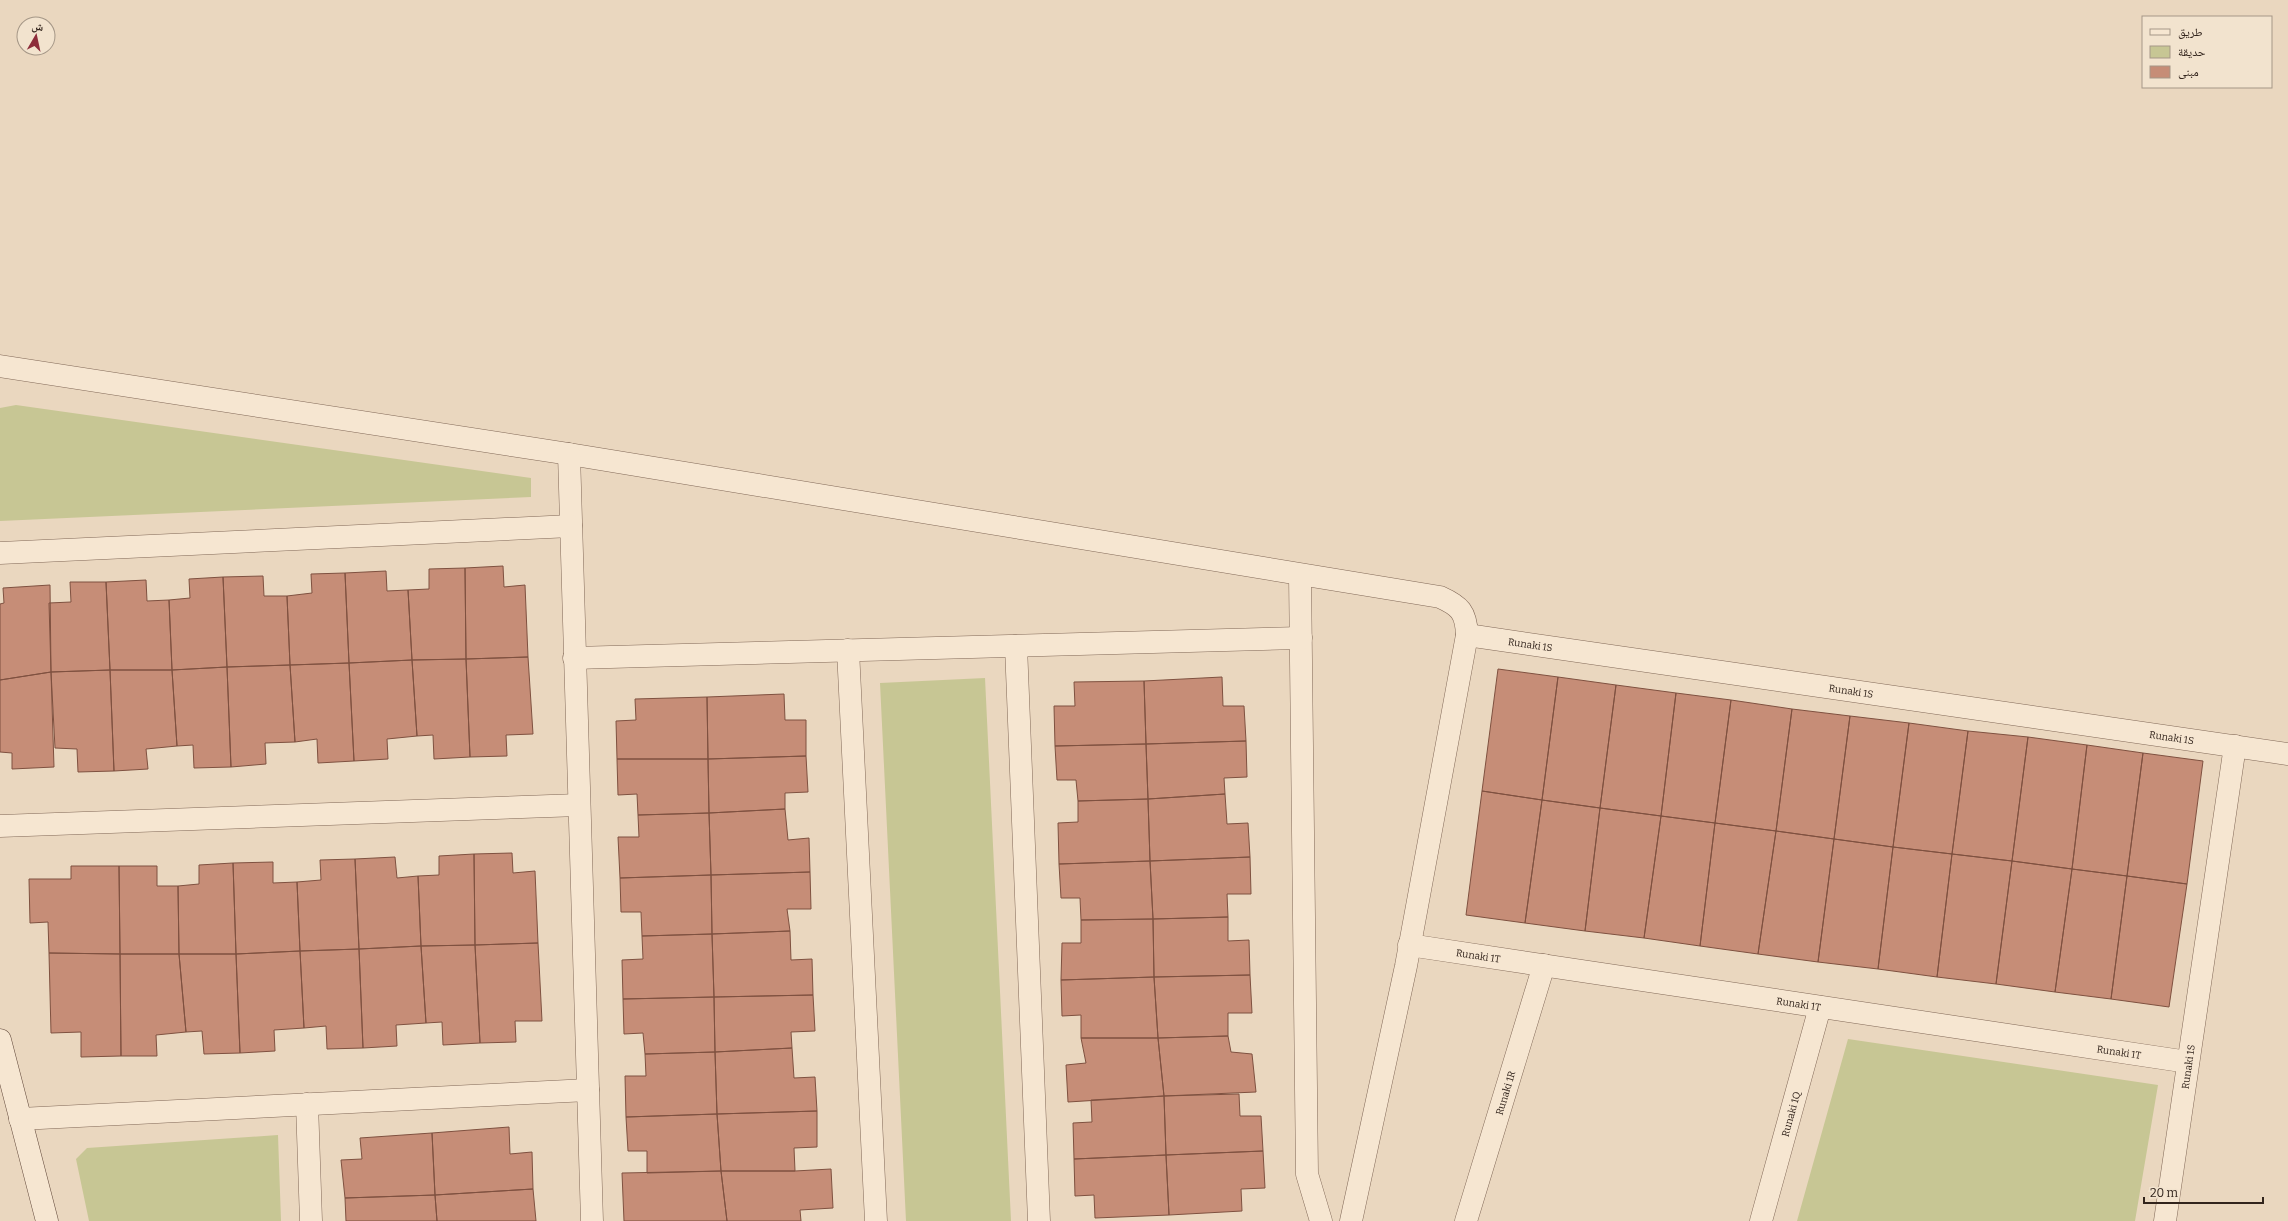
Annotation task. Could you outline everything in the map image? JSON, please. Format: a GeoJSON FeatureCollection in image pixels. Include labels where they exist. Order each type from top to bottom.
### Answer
{"type":"FeatureCollection","features":[{"type":"Feature","properties":{"kind":"street"},"geometry":{"type":"LineString","coordinates":[[0,366],[569,454],[1440,597],[1460,609],[1466,620],[1467,634],[1409,945],[1351,1221]]}},
{"type":"Feature","properties":{"kind":"street"},"geometry":{"type":"LineString","coordinates":[[569,454],[592,1221]]}},
{"type":"Feature","properties":{"kind":"street"},"geometry":{"type":"LineString","coordinates":[[0,553],[571,526]]}},
{"type":"Feature","properties":{"kind":"street"},"geometry":{"type":"LineString","coordinates":[[1300,575],[1307,1174],[1321,1221]]}},
{"type":"Feature","properties":{"kind":"street","name":"Runaki 1S"},"geometry":{"type":"LineString","coordinates":[[1467,634],[2288,754]]}},
{"type":"Feature","properties":{"kind":"street"},"geometry":{"type":"LineString","coordinates":[[574,658],[1301,638]]}},
{"type":"Feature","properties":{"kind":"street"},"geometry":{"type":"LineString","coordinates":[[1016,646],[1039,1221]]}},
{"type":"Feature","properties":{"kind":"street"},"geometry":{"type":"LineString","coordinates":[[848,650],[876,1221]]}},
{"type":"Feature","properties":{"kind":"street","name":"Runaki 1S"},"geometry":{"type":"LineString","coordinates":[[2165,1221],[2235,746]]}},
{"type":"Feature","properties":{"kind":"street"},"geometry":{"type":"LineString","coordinates":[[0,826],[579,805]]}},
{"type":"Feature","properties":{"kind":"street","name":"Runaki 1T"},"geometry":{"type":"LineString","coordinates":[[1409,945],[2188,1062]]}},
{"type":"Feature","properties":{"kind":"street","name":"Runaki 1R"},"geometry":{"type":"LineString","coordinates":[[1466,1221],[1544,965]]}},
{"type":"Feature","properties":{"kind":"street","name":"Runaki 1Q"},"geometry":{"type":"LineString","coordinates":[[1761,1221],[1820,1007]]}},
{"type":"Feature","properties":{"kind":"street"},"geometry":{"type":"LineString","coordinates":[[0,1040],[46,1221]]}},
{"type":"Feature","properties":{"kind":"street"},"geometry":{"type":"LineString","coordinates":[[20,1119],[588,1090]]}},
{"type":"Feature","properties":{"kind":"street"},"geometry":{"type":"LineString","coordinates":[[307,1104],[311,1221]]}},
{"type":"Feature","properties":{"kind":"green space"},"geometry":{"type":"Polygon","coordinates":[[[16,405],[531,478],[531,497],[0,521],[0,408],[16,405]]]}},
{"type":"Feature","properties":{"kind":"green space"},"geometry":{"type":"Polygon","coordinates":[[[985,678],[1011,1221],[906,1221],[880,683],[985,678]]]}},
{"type":"Feature","properties":{"kind":"green space"},"geometry":{"type":"Polygon","coordinates":[[[1848,1039],[2158,1085],[2135,1221],[1797,1221],[1848,1039]]]}},
{"type":"Feature","properties":{"kind":"green space"},"geometry":{"type":"Polygon","coordinates":[[[278,1135],[281,1221],[89,1221],[76,1159],[87,1148],[278,1135]]]}},
{"type":"Feature","properties":{"kind":"building"},"geometry":{"type":"Polygon","coordinates":[[[503,566],[504,587],[525,585],[528,657],[466,659],[465,568],[503,566]]]}},
{"type":"Feature","properties":{"kind":"building"},"geometry":{"type":"Polygon","coordinates":[[[465,568],[466,659],[412,660],[408,590],[429,589],[429,569],[465,568]]]}},
{"type":"Feature","properties":{"kind":"building"},"geometry":{"type":"Polygon","coordinates":[[[386,571],[387,591],[408,590],[412,660],[349,663],[345,573],[386,571]]]}},
{"type":"Feature","properties":{"kind":"building"},"geometry":{"type":"Polygon","coordinates":[[[345,573],[349,663],[290,665],[287,596],[312,593],[311,574],[345,573]]]}},
{"type":"Feature","properties":{"kind":"building"},"geometry":{"type":"Polygon","coordinates":[[[263,576],[264,596],[287,596],[290,665],[227,667],[223,577],[263,576]]]}},
{"type":"Feature","properties":{"kind":"building"},"geometry":{"type":"Polygon","coordinates":[[[223,577],[227,667],[172,670],[169,600],[190,598],[189,579],[223,577]]]}},
{"type":"Feature","properties":{"kind":"building"},"geometry":{"type":"Polygon","coordinates":[[[146,580],[147,601],[169,600],[172,670],[110,670],[106,582],[146,580]]]}},
{"type":"Feature","properties":{"kind":"building"},"geometry":{"type":"Polygon","coordinates":[[[70,582],[106,582],[110,670],[51,672],[49,603],[71,602],[70,582]]]}},
{"type":"Feature","properties":{"kind":"building"},"geometry":{"type":"Polygon","coordinates":[[[50,585],[51,672],[0,680],[0,604],[4,603],[3,588],[50,585]]]}},
{"type":"Feature","properties":{"kind":"building"},"geometry":{"type":"Polygon","coordinates":[[[528,657],[533,734],[506,735],[507,756],[470,757],[466,659],[528,657]]]}},
{"type":"Feature","properties":{"kind":"building"},"geometry":{"type":"Polygon","coordinates":[[[466,659],[470,757],[434,759],[433,735],[417,736],[412,660],[466,659]]]}},
{"type":"Feature","properties":{"kind":"building"},"geometry":{"type":"Polygon","coordinates":[[[412,660],[417,736],[387,739],[388,759],[354,761],[349,663],[412,660]]]}},
{"type":"Feature","properties":{"kind":"building"},"geometry":{"type":"Polygon","coordinates":[[[349,663],[354,761],[318,763],[317,739],[295,742],[290,665],[349,663]]]}},
{"type":"Feature","properties":{"kind":"building"},"geometry":{"type":"Polygon","coordinates":[[[290,665],[295,742],[265,743],[266,764],[231,767],[227,667],[290,665]]]}},
{"type":"Feature","properties":{"kind":"building"},"geometry":{"type":"Polygon","coordinates":[[[227,667],[231,767],[194,768],[193,745],[177,746],[172,670],[227,667]]]}},
{"type":"Feature","properties":{"kind":"building"},"geometry":{"type":"Polygon","coordinates":[[[1498,669],[1558,677],[1542,800],[1482,791],[1498,669]]]}},
{"type":"Feature","properties":{"kind":"building"},"geometry":{"type":"Polygon","coordinates":[[[110,670],[114,771],[78,772],[77,749],[55,748],[51,672],[110,670]]]}},
{"type":"Feature","properties":{"kind":"building"},"geometry":{"type":"Polygon","coordinates":[[[110,670],[172,670],[177,746],[146,749],[148,769],[114,771],[110,670]]]}},
{"type":"Feature","properties":{"kind":"building"},"geometry":{"type":"Polygon","coordinates":[[[51,672],[54,767],[12,769],[12,753],[0,752],[0,680],[51,672]]]}},
{"type":"Feature","properties":{"kind":"building"},"geometry":{"type":"Polygon","coordinates":[[[1222,677],[1223,706],[1244,706],[1246,741],[1146,744],[1144,681],[1222,677]]]}},
{"type":"Feature","properties":{"kind":"building"},"geometry":{"type":"Polygon","coordinates":[[[1558,677],[1616,685],[1600,808],[1542,800],[1558,677]]]}},
{"type":"Feature","properties":{"kind":"building"},"geometry":{"type":"Polygon","coordinates":[[[1144,681],[1146,744],[1055,746],[1054,706],[1075,706],[1074,682],[1144,681]]]}},
{"type":"Feature","properties":{"kind":"building"},"geometry":{"type":"Polygon","coordinates":[[[1616,685],[1676,693],[1661,816],[1600,808],[1616,685]]]}},
{"type":"Feature","properties":{"kind":"building"},"geometry":{"type":"Polygon","coordinates":[[[1676,693],[1731,700],[1715,823],[1661,816],[1676,693]]]}},
{"type":"Feature","properties":{"kind":"building"},"geometry":{"type":"Polygon","coordinates":[[[784,694],[785,720],[806,720],[806,756],[708,759],[707,697],[784,694]]]}},
{"type":"Feature","properties":{"kind":"building"},"geometry":{"type":"Polygon","coordinates":[[[707,697],[708,759],[617,759],[616,721],[636,720],[635,699],[707,697]]]}},
{"type":"Feature","properties":{"kind":"building"},"geometry":{"type":"Polygon","coordinates":[[[1731,700],[1792,709],[1776,831],[1715,823],[1731,700]]]}},
{"type":"Feature","properties":{"kind":"building"},"geometry":{"type":"Polygon","coordinates":[[[1792,709],[1850,716],[1834,839],[1776,831],[1792,709]]]}},
{"type":"Feature","properties":{"kind":"building"},"geometry":{"type":"Polygon","coordinates":[[[1850,716],[1909,723],[1893,847],[1834,839],[1850,716]]]}},
{"type":"Feature","properties":{"kind":"building"},"geometry":{"type":"Polygon","coordinates":[[[1909,723],[1968,731],[1952,854],[1893,847],[1909,723]]]}},
{"type":"Feature","properties":{"kind":"building"},"geometry":{"type":"Polygon","coordinates":[[[1968,731],[2028,737],[2012,861],[1952,854],[1968,731]]]}},
{"type":"Feature","properties":{"kind":"building"},"geometry":{"type":"Polygon","coordinates":[[[2028,737],[2087,745],[2072,869],[2012,861],[2028,737]]]}},
{"type":"Feature","properties":{"kind":"building"},"geometry":{"type":"Polygon","coordinates":[[[1246,741],[1247,777],[1224,778],[1225,794],[1148,799],[1146,744],[1246,741]]]}},
{"type":"Feature","properties":{"kind":"building"},"geometry":{"type":"Polygon","coordinates":[[[1146,744],[1148,799],[1078,801],[1076,780],[1057,780],[1055,746],[1146,744]]]}},
{"type":"Feature","properties":{"kind":"building"},"geometry":{"type":"Polygon","coordinates":[[[2087,745],[2143,753],[2127,876],[2072,869],[2087,745]]]}},
{"type":"Feature","properties":{"kind":"building"},"geometry":{"type":"Polygon","coordinates":[[[2143,753],[2203,761],[2187,884],[2127,876],[2143,753]]]}},
{"type":"Feature","properties":{"kind":"building"},"geometry":{"type":"Polygon","coordinates":[[[806,756],[808,792],[785,793],[785,809],[709,813],[708,759],[806,756]]]}},
{"type":"Feature","properties":{"kind":"building"},"geometry":{"type":"Polygon","coordinates":[[[617,759],[708,759],[709,813],[638,815],[637,794],[618,795],[617,759]]]}},
{"type":"Feature","properties":{"kind":"building"},"geometry":{"type":"Polygon","coordinates":[[[1482,791],[1542,800],[1525,923],[1466,915],[1482,791]]]}},
{"type":"Feature","properties":{"kind":"building"},"geometry":{"type":"Polygon","coordinates":[[[1225,794],[1227,824],[1248,823],[1250,857],[1150,861],[1148,799],[1225,794]]]}},
{"type":"Feature","properties":{"kind":"building"},"geometry":{"type":"Polygon","coordinates":[[[1148,799],[1150,861],[1059,864],[1058,823],[1078,822],[1078,801],[1148,799]]]}},
{"type":"Feature","properties":{"kind":"building"},"geometry":{"type":"Polygon","coordinates":[[[1542,800],[1600,808],[1585,931],[1525,923],[1542,800]]]}},
{"type":"Feature","properties":{"kind":"building"},"geometry":{"type":"Polygon","coordinates":[[[1600,808],[1661,816],[1644,938],[1585,931],[1600,808]]]}},
{"type":"Feature","properties":{"kind":"building"},"geometry":{"type":"Polygon","coordinates":[[[785,809],[788,840],[809,838],[810,872],[711,875],[709,813],[785,809]]]}},
{"type":"Feature","properties":{"kind":"building"},"geometry":{"type":"Polygon","coordinates":[[[709,813],[711,875],[620,878],[618,837],[639,837],[638,815],[709,813]]]}},
{"type":"Feature","properties":{"kind":"building"},"geometry":{"type":"Polygon","coordinates":[[[1661,816],[1715,823],[1700,946],[1644,938],[1661,816]]]}},
{"type":"Feature","properties":{"kind":"building"},"geometry":{"type":"Polygon","coordinates":[[[1715,823],[1776,831],[1758,954],[1700,946],[1715,823]]]}},
{"type":"Feature","properties":{"kind":"building"},"geometry":{"type":"Polygon","coordinates":[[[1776,831],[1834,839],[1818,962],[1758,954],[1776,831]]]}},
{"type":"Feature","properties":{"kind":"building"},"geometry":{"type":"Polygon","coordinates":[[[1834,839],[1893,847],[1878,969],[1818,962],[1834,839]]]}},
{"type":"Feature","properties":{"kind":"building"},"geometry":{"type":"Polygon","coordinates":[[[1893,847],[1952,854],[1937,977],[1878,969],[1893,847]]]}},
{"type":"Feature","properties":{"kind":"building"},"geometry":{"type":"Polygon","coordinates":[[[512,853],[513,873],[535,871],[538,943],[475,945],[474,854],[512,853]]]}},
{"type":"Feature","properties":{"kind":"building"},"geometry":{"type":"Polygon","coordinates":[[[474,854],[475,945],[421,946],[418,876],[439,875],[439,856],[474,854]]]}},
{"type":"Feature","properties":{"kind":"building"},"geometry":{"type":"Polygon","coordinates":[[[1952,854],[2012,861],[1996,984],[1937,977],[1952,854]]]}},
{"type":"Feature","properties":{"kind":"building"},"geometry":{"type":"Polygon","coordinates":[[[395,857],[397,878],[418,876],[421,946],[359,949],[355,859],[395,857]]]}},
{"type":"Feature","properties":{"kind":"building"},"geometry":{"type":"Polygon","coordinates":[[[1250,857],[1251,894],[1227,894],[1228,917],[1153,919],[1150,861],[1250,857]]]}},
{"type":"Feature","properties":{"kind":"building"},"geometry":{"type":"Polygon","coordinates":[[[355,859],[359,949],[300,951],[297,882],[321,880],[320,860],[355,859]]]}},
{"type":"Feature","properties":{"kind":"building"},"geometry":{"type":"Polygon","coordinates":[[[1150,861],[1153,919],[1081,920],[1080,898],[1061,898],[1059,864],[1150,861]]]}},
{"type":"Feature","properties":{"kind":"building"},"geometry":{"type":"Polygon","coordinates":[[[2012,861],[2072,869],[2055,992],[1996,984],[2012,861]]]}},
{"type":"Feature","properties":{"kind":"building"},"geometry":{"type":"Polygon","coordinates":[[[273,862],[273,883],[297,882],[300,951],[236,954],[233,863],[273,862]]]}},
{"type":"Feature","properties":{"kind":"building"},"geometry":{"type":"Polygon","coordinates":[[[233,863],[236,954],[179,954],[178,886],[199,884],[199,865],[233,863]]]}},
{"type":"Feature","properties":{"kind":"building"},"geometry":{"type":"Polygon","coordinates":[[[71,866],[119,866],[120,954],[49,953],[48,922],[30,923],[29,879],[71,879],[71,866]]]}},
{"type":"Feature","properties":{"kind":"building"},"geometry":{"type":"Polygon","coordinates":[[[119,866],[157,866],[157,886],[178,886],[179,954],[120,954],[119,866]]]}},
{"type":"Feature","properties":{"kind":"building"},"geometry":{"type":"Polygon","coordinates":[[[2072,869],[2127,876],[2111,999],[2055,992],[2072,869]]]}},
{"type":"Feature","properties":{"kind":"building"},"geometry":{"type":"Polygon","coordinates":[[[810,872],[811,909],[787,909],[790,931],[712,934],[711,875],[810,872]]]}},
{"type":"Feature","properties":{"kind":"building"},"geometry":{"type":"Polygon","coordinates":[[[711,875],[712,934],[642,936],[641,912],[621,912],[620,878],[711,875]]]}},
{"type":"Feature","properties":{"kind":"building"},"geometry":{"type":"Polygon","coordinates":[[[2127,876],[2187,884],[2169,1007],[2111,999],[2127,876]]]}},
{"type":"Feature","properties":{"kind":"building"},"geometry":{"type":"Polygon","coordinates":[[[1228,917],[1228,941],[1249,940],[1250,975],[1154,977],[1153,919],[1228,917]]]}},
{"type":"Feature","properties":{"kind":"building"},"geometry":{"type":"Polygon","coordinates":[[[1153,919],[1154,977],[1061,980],[1062,943],[1081,943],[1081,920],[1153,919]]]}},
{"type":"Feature","properties":{"kind":"building"},"geometry":{"type":"Polygon","coordinates":[[[790,931],[791,960],[812,959],[813,995],[714,997],[712,934],[790,931]]]}},
{"type":"Feature","properties":{"kind":"building"},"geometry":{"type":"Polygon","coordinates":[[[712,934],[714,997],[623,999],[622,960],[643,959],[642,936],[712,934]]]}},
{"type":"Feature","properties":{"kind":"building"},"geometry":{"type":"Polygon","coordinates":[[[538,943],[542,1021],[515,1021],[516,1042],[480,1043],[475,945],[538,943]]]}},
{"type":"Feature","properties":{"kind":"building"},"geometry":{"type":"Polygon","coordinates":[[[475,945],[480,1043],[443,1045],[442,1022],[426,1023],[421,946],[475,945]]]}},
{"type":"Feature","properties":{"kind":"building"},"geometry":{"type":"Polygon","coordinates":[[[421,946],[426,1023],[396,1025],[397,1046],[363,1048],[359,949],[421,946]]]}},
{"type":"Feature","properties":{"kind":"building"},"geometry":{"type":"Polygon","coordinates":[[[359,949],[363,1048],[327,1049],[326,1026],[304,1028],[300,951],[359,949]]]}},
{"type":"Feature","properties":{"kind":"building"},"geometry":{"type":"Polygon","coordinates":[[[300,951],[304,1028],[274,1030],[275,1051],[240,1053],[236,954],[300,951]]]}},
{"type":"Feature","properties":{"kind":"building"},"geometry":{"type":"Polygon","coordinates":[[[49,953],[120,954],[121,1056],[81,1057],[81,1032],[51,1033],[49,953]]]}},
{"type":"Feature","properties":{"kind":"building"},"geometry":{"type":"Polygon","coordinates":[[[120,954],[179,954],[186,1032],[156,1035],[157,1056],[121,1056],[120,954]]]}},
{"type":"Feature","properties":{"kind":"building"},"geometry":{"type":"Polygon","coordinates":[[[179,954],[236,954],[240,1053],[204,1054],[202,1031],[186,1032],[179,954]]]}},
{"type":"Feature","properties":{"kind":"building"},"geometry":{"type":"Polygon","coordinates":[[[1250,975],[1252,1013],[1228,1013],[1228,1036],[1158,1038],[1154,977],[1250,975]]]}},
{"type":"Feature","properties":{"kind":"building"},"geometry":{"type":"Polygon","coordinates":[[[1154,977],[1158,1038],[1081,1038],[1081,1015],[1062,1016],[1061,980],[1154,977]]]}},
{"type":"Feature","properties":{"kind":"building"},"geometry":{"type":"Polygon","coordinates":[[[813,995],[815,1031],[791,1032],[792,1048],[715,1052],[714,997],[813,995]]]}},
{"type":"Feature","properties":{"kind":"building"},"geometry":{"type":"Polygon","coordinates":[[[714,997],[715,1052],[645,1054],[643,1033],[624,1034],[623,999],[714,997]]]}},
{"type":"Feature","properties":{"kind":"building"},"geometry":{"type":"Polygon","coordinates":[[[1228,1036],[1231,1052],[1252,1054],[1256,1092],[1164,1096],[1158,1038],[1228,1036]]]}},
{"type":"Feature","properties":{"kind":"building"},"geometry":{"type":"Polygon","coordinates":[[[1081,1038],[1158,1038],[1164,1096],[1068,1102],[1066,1065],[1086,1063],[1081,1038]]]}},
{"type":"Feature","properties":{"kind":"building"},"geometry":{"type":"Polygon","coordinates":[[[792,1048],[794,1078],[815,1077],[817,1111],[717,1114],[715,1052],[792,1048]]]}},
{"type":"Feature","properties":{"kind":"building"},"geometry":{"type":"Polygon","coordinates":[[[715,1052],[717,1114],[626,1117],[625,1076],[646,1076],[645,1054],[715,1052]]]}},
{"type":"Feature","properties":{"kind":"building"},"geometry":{"type":"Polygon","coordinates":[[[1239,1094],[1240,1116],[1261,1116],[1263,1151],[1166,1155],[1164,1096],[1239,1094]]]}},
{"type":"Feature","properties":{"kind":"building"},"geometry":{"type":"Polygon","coordinates":[[[1164,1096],[1166,1155],[1074,1159],[1073,1123],[1092,1122],[1091,1100],[1164,1096]]]}},
{"type":"Feature","properties":{"kind":"building"},"geometry":{"type":"Polygon","coordinates":[[[817,1111],[817,1147],[794,1148],[795,1171],[721,1171],[717,1114],[817,1111]]]}},
{"type":"Feature","properties":{"kind":"building"},"geometry":{"type":"Polygon","coordinates":[[[717,1114],[721,1171],[647,1173],[647,1151],[628,1151],[626,1117],[717,1114]]]}},
{"type":"Feature","properties":{"kind":"building"},"geometry":{"type":"Polygon","coordinates":[[[509,1127],[510,1154],[532,1152],[533,1189],[435,1195],[432,1133],[509,1127]]]}},
{"type":"Feature","properties":{"kind":"building"},"geometry":{"type":"Polygon","coordinates":[[[432,1133],[435,1195],[345,1198],[341,1160],[362,1159],[360,1138],[432,1133]]]}},
{"type":"Feature","properties":{"kind":"building"},"geometry":{"type":"Polygon","coordinates":[[[1263,1151],[1265,1188],[1241,1189],[1242,1211],[1169,1215],[1166,1155],[1263,1151]]]}},
{"type":"Feature","properties":{"kind":"building"},"geometry":{"type":"Polygon","coordinates":[[[1166,1155],[1169,1215],[1095,1218],[1094,1195],[1075,1196],[1074,1159],[1166,1155]]]}},
{"type":"Feature","properties":{"kind":"building"},"geometry":{"type":"Polygon","coordinates":[[[831,1169],[833,1208],[800,1210],[801,1221],[727,1221],[721,1171],[795,1171],[831,1169]]]}},
{"type":"Feature","properties":{"kind":"building"},"geometry":{"type":"Polygon","coordinates":[[[721,1171],[727,1221],[624,1221],[622,1173],[721,1171]]]}},
{"type":"Feature","properties":{"kind":"building"},"geometry":{"type":"Polygon","coordinates":[[[533,1189],[536,1221],[437,1221],[435,1195],[533,1189]]]}},
{"type":"Feature","properties":{"kind":"building"},"geometry":{"type":"Polygon","coordinates":[[[435,1195],[437,1221],[346,1221],[345,1198],[435,1195]]]}}]}
